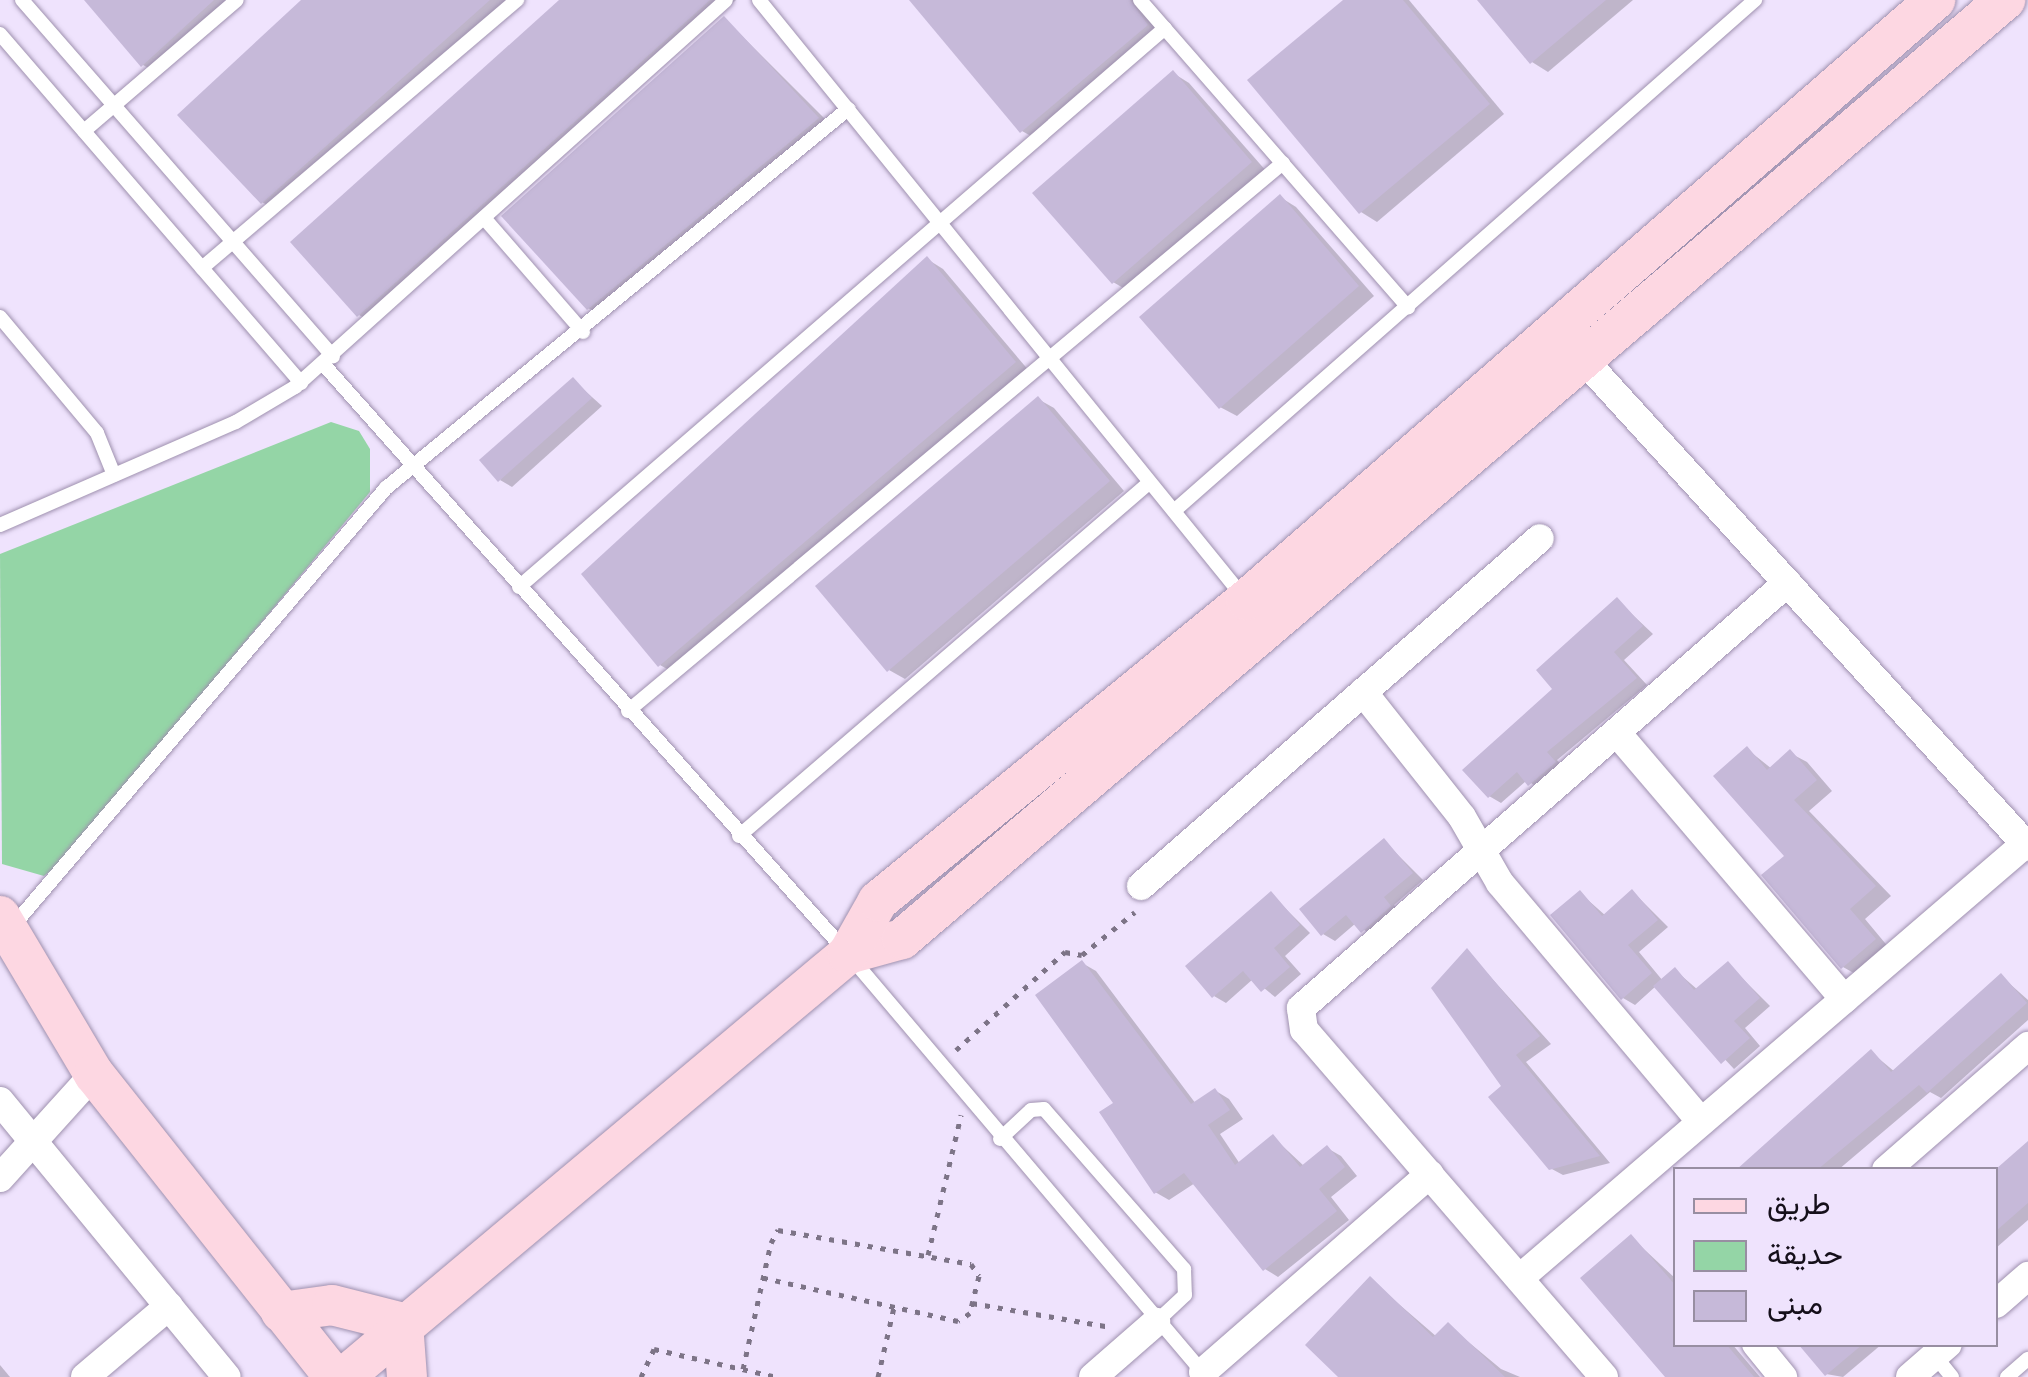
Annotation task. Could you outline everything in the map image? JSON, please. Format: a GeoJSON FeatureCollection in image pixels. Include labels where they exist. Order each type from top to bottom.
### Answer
{"type":"FeatureCollection","features":[{"type":"Feature","properties":{"kind":"main road"},"geometry":{"type":"LineString","coordinates":[[344,1377],[848,954],[878,901],[1246,600],[1935,0]]}},
{"type":"Feature","properties":{"kind":"main road"},"geometry":{"type":"LineString","coordinates":[[848,954],[902,939],[2005,0]]}},
{"type":"Feature","properties":{"kind":"main road"},"geometry":{"type":"LineString","coordinates":[[4,924],[94,1074],[334,1377]]}},
{"type":"Feature","properties":{"kind":"main road"},"geometry":{"type":"LineString","coordinates":[[281,1312],[332,1305],[404,1323]]}},
{"type":"Feature","properties":{"kind":"main road"},"geometry":{"type":"LineString","coordinates":[[404,1323],[407,1377]]}},
{"type":"Feature","properties":{"kind":"street"},"geometry":{"type":"LineString","coordinates":[[1520,1278],[2026,845],[1583,359]]}},
{"type":"Feature","properties":{"kind":"street"},"geometry":{"type":"LineString","coordinates":[[1141,886],[1540,538]]}},
{"type":"Feature","properties":{"kind":"street"},"geometry":{"type":"LineString","coordinates":[[1604,1377],[1304,1030],[1300,1008],[1788,583]]}},
{"type":"Feature","properties":{"kind":"street"},"geometry":{"type":"LineString","coordinates":[[1363,692],[1482,851],[1500,883],[1701,1122]]}},
{"type":"Feature","properties":{"kind":"street"},"geometry":{"type":"LineString","coordinates":[[1617,733],[1844,999]]}},
{"type":"Feature","properties":{"kind":"street"},"geometry":{"type":"LineString","coordinates":[[1890,1167],[2025,1055]]}},
{"type":"Feature","properties":{"kind":"street"},"geometry":{"type":"LineString","coordinates":[[0,1178],[36,1144],[94,1074]]}},
{"type":"Feature","properties":{"kind":"street"},"geometry":{"type":"LineString","coordinates":[[0,1101],[227,1377]]}},
{"type":"Feature","properties":{"kind":"street"},"geometry":{"type":"LineString","coordinates":[[1205,1375],[1430,1174]]}},
{"type":"Feature","properties":{"kind":"street"},"geometry":{"type":"LineString","coordinates":[[1998,1302],[2028,1276]]}},
{"type":"Feature","properties":{"kind":"street"},"geometry":{"type":"LineString","coordinates":[[85,1377],[169,1306]]}},
{"type":"Feature","properties":{"kind":"street"},"geometry":{"type":"LineString","coordinates":[[1093,1377],[1150,1328]]}},
{"type":"Feature","properties":{"kind":"street"},"geometry":{"type":"LineString","coordinates":[[1758,1347],[1783,1377]]}},
{"type":"Feature","properties":{"kind":"street"},"geometry":{"type":"LineString","coordinates":[[1910,1377],[1945,1359]]}},
{"type":"Feature","properties":{"kind":"lane"},"geometry":{"type":"LineString","coordinates":[[22,0],[233,242],[410,466],[738,836],[848,954],[1150,1328],[1205,1375]]}},
{"type":"Feature","properties":{"kind":"lane"},"geometry":{"type":"LineString","coordinates":[[84,131],[236,0]]}},
{"type":"Feature","properties":{"kind":"lane"},"geometry":{"type":"LineString","coordinates":[[202,268],[517,0]]}},
{"type":"Feature","properties":{"kind":"lane"},"geometry":{"type":"LineString","coordinates":[[0,524],[256,413],[301,383],[726,0]]}},
{"type":"Feature","properties":{"kind":"lane"},"geometry":{"type":"LineString","coordinates":[[759,0],[1246,600]]}},
{"type":"Feature","properties":{"kind":"lane"},"geometry":{"type":"LineString","coordinates":[[1140,0],[1408,307]]}},
{"type":"Feature","properties":{"kind":"lane"},"geometry":{"type":"LineString","coordinates":[[1174,511],[1755,0]]}},
{"type":"Feature","properties":{"kind":"lane"},"geometry":{"type":"LineString","coordinates":[[519,587],[937,219],[1165,28]]}},
{"type":"Feature","properties":{"kind":"lane"},"geometry":{"type":"LineString","coordinates":[[0,34],[301,383]]}},
{"type":"Feature","properties":{"kind":"lane"},"geometry":{"type":"LineString","coordinates":[[4,924],[361,514],[410,466],[583,332],[848,109]]}},
{"type":"Feature","properties":{"kind":"lane"},"geometry":{"type":"LineString","coordinates":[[628,710],[1046,354],[1283,163]]}},
{"type":"Feature","properties":{"kind":"lane"},"geometry":{"type":"LineString","coordinates":[[484,218],[583,332]]}},
{"type":"Feature","properties":{"kind":"lane"},"geometry":{"type":"LineString","coordinates":[[0,317],[98,434],[114,475]]}},
{"type":"Feature","properties":{"kind":"lane"},"geometry":{"type":"LineString","coordinates":[[738,836],[1150,482]]}},
{"type":"Feature","properties":{"kind":"lane"},"geometry":{"type":"LineString","coordinates":[[1000,1139],[1030,1110],[1044,1109],[1184,1269],[1185,1295],[1150,1328]]}},
{"type":"Feature","properties":{"kind":"lane"},"geometry":{"type":"LineString","coordinates":[[2007,1377],[2028,1359]]}},
{"type":"Feature","properties":{"kind":"path"},"geometry":{"type":"LineString","coordinates":[[939,1065],[1065,952],[1082,955],[1134,914],[1141,886]]}},
{"type":"Feature","properties":{"kind":"path"},"geometry":{"type":"LineString","coordinates":[[928,1256],[966,1097]]}},
{"type":"Feature","properties":{"kind":"path"},"geometry":{"type":"LineString","coordinates":[[742,1369],[773,1236],[784,1228],[975,1267],[972,1304],[958,1321],[764,1278]]}},
{"type":"Feature","properties":{"kind":"path"},"geometry":{"type":"LineString","coordinates":[[972,1304],[1150,1328]]}},
{"type":"Feature","properties":{"kind":"path"},"geometry":{"type":"LineString","coordinates":[[878,1377],[894,1307]]}},
{"type":"Feature","properties":{"kind":"path"},"geometry":{"type":"LineString","coordinates":[[640,1377],[654,1349],[777,1377]]}},
{"type":"Feature","properties":{"kind":"green space"},"geometry":{"type":"Polygon","coordinates":[[[331,422],[359,431],[370,449],[370,492],[63,861],[44,876],[2,864],[0,554],[331,422]]]}},
{"type":"Feature","properties":{"kind":"building"},"geometry":{"type":"Polygon","coordinates":[[[84,0],[214,0],[141,67],[84,0]]]}},
{"type":"Feature","properties":{"kind":"building"},"geometry":{"type":"Polygon","coordinates":[[[301,0],[490,0],[261,204],[177,115],[301,0]]]}},
{"type":"Feature","properties":{"kind":"building"},"geometry":{"type":"Polygon","coordinates":[[[559,0],[710,0],[357,317],[290,242],[559,0]]]}},
{"type":"Feature","properties":{"kind":"building"},"geometry":{"type":"Polygon","coordinates":[[[909,0],[1130,0],[1148,25],[1020,133],[909,0]]]}},
{"type":"Feature","properties":{"kind":"building"},"geometry":{"type":"Polygon","coordinates":[[[1343,0],[1403,0],[1490,104],[1359,214],[1247,80],[1343,0]]]}},
{"type":"Feature","properties":{"kind":"building"},"geometry":{"type":"Polygon","coordinates":[[[1477,0],[1606,0],[1530,64],[1477,0]]]}},
{"type":"Feature","properties":{"kind":"building"},"geometry":{"type":"Polygon","coordinates":[[[724,16],[819,118],[587,310],[501,216],[724,16]]]}},
{"type":"Feature","properties":{"kind":"building"},"geometry":{"type":"Polygon","coordinates":[[[1173,70],[1252,162],[1112,284],[1032,193],[1173,70]]]}},
{"type":"Feature","properties":{"kind":"building"},"geometry":{"type":"Polygon","coordinates":[[[1280,194],[1359,286],[1219,409],[1139,317],[1280,194]]]}},
{"type":"Feature","properties":{"kind":"building"},"geometry":{"type":"Polygon","coordinates":[[[927,256],[1016,362],[658,667],[581,574],[927,256]]]}},
{"type":"Feature","properties":{"kind":"building"},"geometry":{"type":"Polygon","coordinates":[[[573,377],[592,398],[498,482],[479,460],[573,377]]]}},
{"type":"Feature","properties":{"kind":"building"},"geometry":{"type":"Polygon","coordinates":[[[1038,396],[1110,481],[887,672],[815,586],[1038,396]]]}},
{"type":"Feature","properties":{"kind":"building"},"geometry":{"type":"Polygon","coordinates":[[[1617,597],[1643,626],[1614,652],[1637,678],[1547,752],[1556,762],[1528,786],[1517,772],[1488,798],[1462,770],[1552,689],[1536,670],[1617,597]]]}},
{"type":"Feature","properties":{"kind":"building"},"geometry":{"type":"Polygon","coordinates":[[[1747,746],[1767,770],[1790,749],[1817,780],[1794,800],[1876,886],[1850,909],[1876,939],[1841,969],[1761,875],[1784,856],[1713,776],[1747,746]]]}},
{"type":"Feature","properties":{"kind":"building"},"geometry":{"type":"Polygon","coordinates":[[[1384,838],[1413,873],[1384,897],[1391,906],[1361,933],[1346,915],[1321,936],[1299,909],[1384,838]]]}},
{"type":"Feature","properties":{"kind":"building"},"geometry":{"type":"Polygon","coordinates":[[[1632,889],[1658,920],[1628,945],[1652,973],[1621,1000],[1550,915],[1580,890],[1602,916],[1632,889]]]}},
{"type":"Feature","properties":{"kind":"building"},"geometry":{"type":"Polygon","coordinates":[[[1271,891],[1300,925],[1274,948],[1290,967],[1261,992],[1243,971],[1212,998],[1185,966],[1271,891]]]}},
{"type":"Feature","properties":{"kind":"building"},"geometry":{"type":"Polygon","coordinates":[[[1467,948],[1540,1036],[1516,1055],[1600,1156],[1549,1170],[1488,1097],[1501,1086],[1431,988],[1467,948]]]}},
{"type":"Feature","properties":{"kind":"building"},"geometry":{"type":"Polygon","coordinates":[[[1082,960],[1191,1104],[1215,1088],[1230,1110],[1208,1125],[1235,1165],[1273,1134],[1300,1167],[1327,1145],[1345,1167],[1319,1189],[1337,1211],[1263,1271],[1184,1173],[1154,1194],[1099,1112],[1113,1103],[1035,995],[1082,960]]]}},
{"type":"Feature","properties":{"kind":"building"},"geometry":{"type":"Polygon","coordinates":[[[1728,961],[1760,998],[1734,1021],[1750,1038],[1721,1064],[1653,986],[1675,967],[1694,990],[1728,961]]]}},
{"type":"Feature","properties":{"kind":"building"},"geometry":{"type":"Polygon","coordinates":[[[2001,973],[2027,1003],[1927,1093],[1919,1085],[1821,1167],[1739,1167],[1871,1049],[1891,1072],[2001,973]]]}},
{"type":"Feature","properties":{"kind":"building"},"geometry":{"type":"Polygon","coordinates":[[[2028,1141],[2028,1203],[1998,1229],[1998,1167],[2028,1141]]]}},
{"type":"Feature","properties":{"kind":"building"},"geometry":{"type":"Polygon","coordinates":[[[1631,1234],[1673,1283],[1673,1347],[1729,1347],[1754,1377],[1665,1377],[1580,1278],[1631,1234]]]}},
{"type":"Feature","properties":{"kind":"building"},"geometry":{"type":"Polygon","coordinates":[[[1370,1276],[1433,1337],[1448,1322],[1505,1377],[1338,1377],[1305,1345],[1370,1276]]]}},
{"type":"Feature","properties":{"kind":"building"},"geometry":{"type":"Polygon","coordinates":[[[1801,1347],[1859,1347],[1825,1376],[1801,1347]]]}}]}
